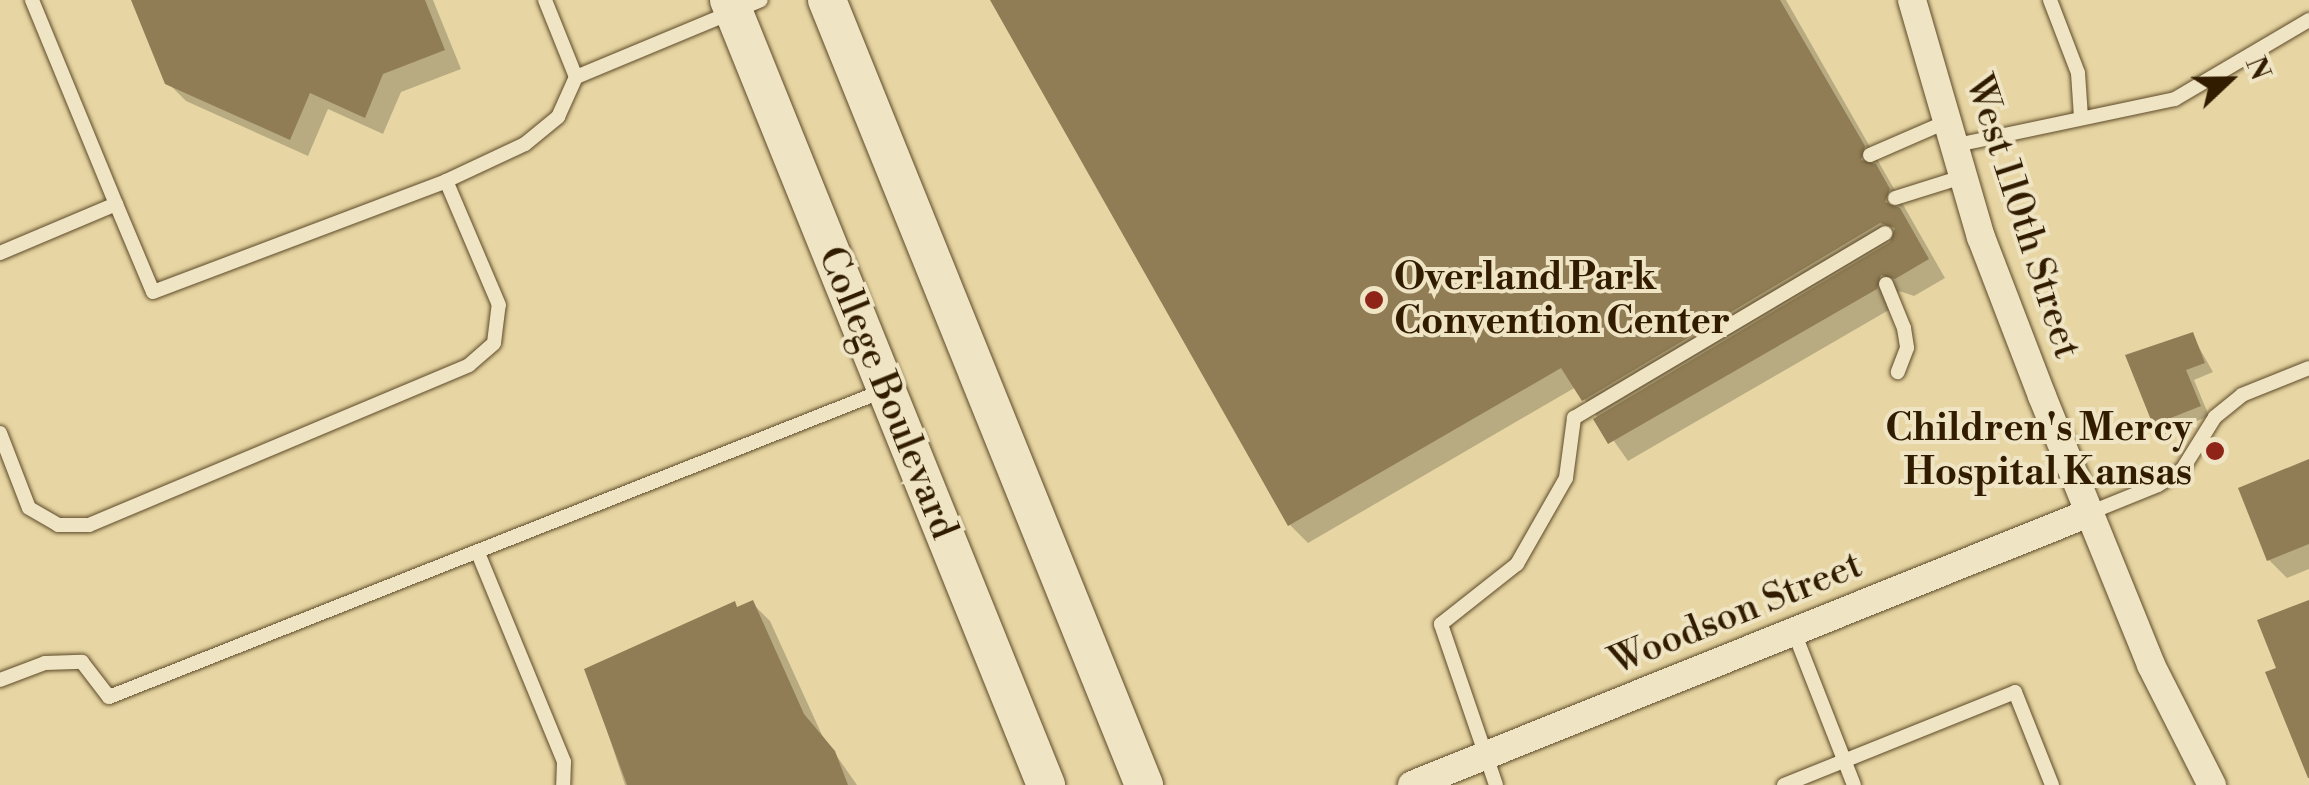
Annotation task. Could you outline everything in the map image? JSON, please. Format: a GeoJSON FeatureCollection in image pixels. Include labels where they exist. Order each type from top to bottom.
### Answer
{"type":"FeatureCollection","features":[{"type":"Feature","properties":{"kind":"main road"},"geometry":{"type":"LineString","coordinates":[[827,0],[1144,785]]}},
{"type":"Feature","properties":{"kind":"main road","name":"College Boulevard"},"geometry":{"type":"LineString","coordinates":[[741,4],[886,389],[1046,785]]}},
{"type":"Feature","properties":{"kind":"street","name":"West 110th Street"},"geometry":{"type":"LineString","coordinates":[[1912,0],[1962,177],[2089,513],[2151,665],[2212,785]]}},
{"type":"Feature","properties":{"kind":"street","name":"Woodson Street"},"geometry":{"type":"LineString","coordinates":[[1412,785],[2089,513]]}},
{"type":"Feature","properties":{"kind":"lane"},"geometry":{"type":"LineString","coordinates":[[32,0],[153,292],[446,181],[524,144],[558,118],[576,77],[741,4]]}},
{"type":"Feature","properties":{"kind":"lane"},"geometry":{"type":"LineString","coordinates":[[545,0],[576,77]]}},
{"type":"Feature","properties":{"kind":"lane"},"geometry":{"type":"LineString","coordinates":[[2050,0],[2074,60],[2081,117]]}},
{"type":"Feature","properties":{"kind":"lane"},"geometry":{"type":"LineString","coordinates":[[1870,155],[1949,134],[2081,117],[2175,99],[2309,20]]}},
{"type":"Feature","properties":{"kind":"lane"},"geometry":{"type":"LineString","coordinates":[[1895,198],[1962,177]]}},
{"type":"Feature","properties":{"kind":"lane"},"geometry":{"type":"LineString","coordinates":[[0,433],[29,508],[58,525],[90,525],[470,365],[494,343],[499,306],[446,181]]}},
{"type":"Feature","properties":{"kind":"lane"},"geometry":{"type":"LineString","coordinates":[[0,253],[116,204]]}},
{"type":"Feature","properties":{"kind":"lane"},"geometry":{"type":"LineString","coordinates":[[1496,785],[1441,624],[1517,564],[1566,478],[1574,418],[1885,233]]}},
{"type":"Feature","properties":{"kind":"lane"},"geometry":{"type":"LineString","coordinates":[[1886,284],[1904,328],[1898,372]]}},
{"type":"Feature","properties":{"kind":"lane"},"geometry":{"type":"LineString","coordinates":[[2089,513],[2158,485],[2182,470],[2215,417],[2242,395],[2309,368]]}},
{"type":"Feature","properties":{"kind":"lane"},"geometry":{"type":"LineString","coordinates":[[0,680],[45,663],[82,662],[109,697],[886,389]]}},
{"type":"Feature","properties":{"kind":"lane"},"geometry":{"type":"LineString","coordinates":[[478,553],[564,762],[563,785]]}},
{"type":"Feature","properties":{"kind":"lane"},"geometry":{"type":"LineString","coordinates":[[1794,632],[1854,785]]}},
{"type":"Feature","properties":{"kind":"lane"},"geometry":{"type":"LineString","coordinates":[[1784,785],[2015,692],[2052,785]]}},
{"type":"Feature","properties":{"kind":"building"},"geometry":{"type":"Polygon","coordinates":[[[131,0],[425,0],[445,50],[383,74],[365,118],[310,93],[290,140],[165,84],[131,0]]]}},
{"type":"Feature","properties":{"kind":"building","name":"Overland Park Convention Center"},"geometry":{"type":"Polygon","coordinates":[[[990,0],[1780,0],[1865,146],[1861,160],[1876,164],[1890,189],[1885,202],[1900,208],[1929,259],[1895,279],[1881,275],[1877,289],[1608,444],[1593,419],[1890,242],[1895,228],[1880,223],[1582,401],[1561,368],[1288,526],[990,0]]]}},
{"type":"Feature","properties":{"kind":"building"},"geometry":{"type":"Polygon","coordinates":[[[2193,332],[2205,363],[2186,370],[2201,406],[2153,425],[2125,355],[2193,332]]]}},
{"type":"Feature","properties":{"kind":"building","name":"Children's Mercy Hospital Kansas"},"geometry":{"type":"Polygon","coordinates":[[[2309,459],[2309,544],[2267,561],[2238,488],[2309,459]]]}},
{"type":"Feature","properties":{"kind":"building"},"geometry":{"type":"Polygon","coordinates":[[[753,600],[804,714],[835,751],[848,785],[627,785],[584,669],[735,601],[737,607],[753,600]]]}},
{"type":"Feature","properties":{"kind":"building"},"geometry":{"type":"Polygon","coordinates":[[[2309,600],[2308,778],[2265,672],[2276,668],[2257,620],[2309,600]]]}},
{"type":"Feature","properties":{"kind":"place","name":"Overland Park Convention Center"},"geometry":{"type":"Point","coordinates":[1374,300]}},
{"type":"Feature","properties":{"kind":"place","name":"Children's Mercy Hospital Kansas"},"geometry":{"type":"Point","coordinates":[2215,451]}}]}
